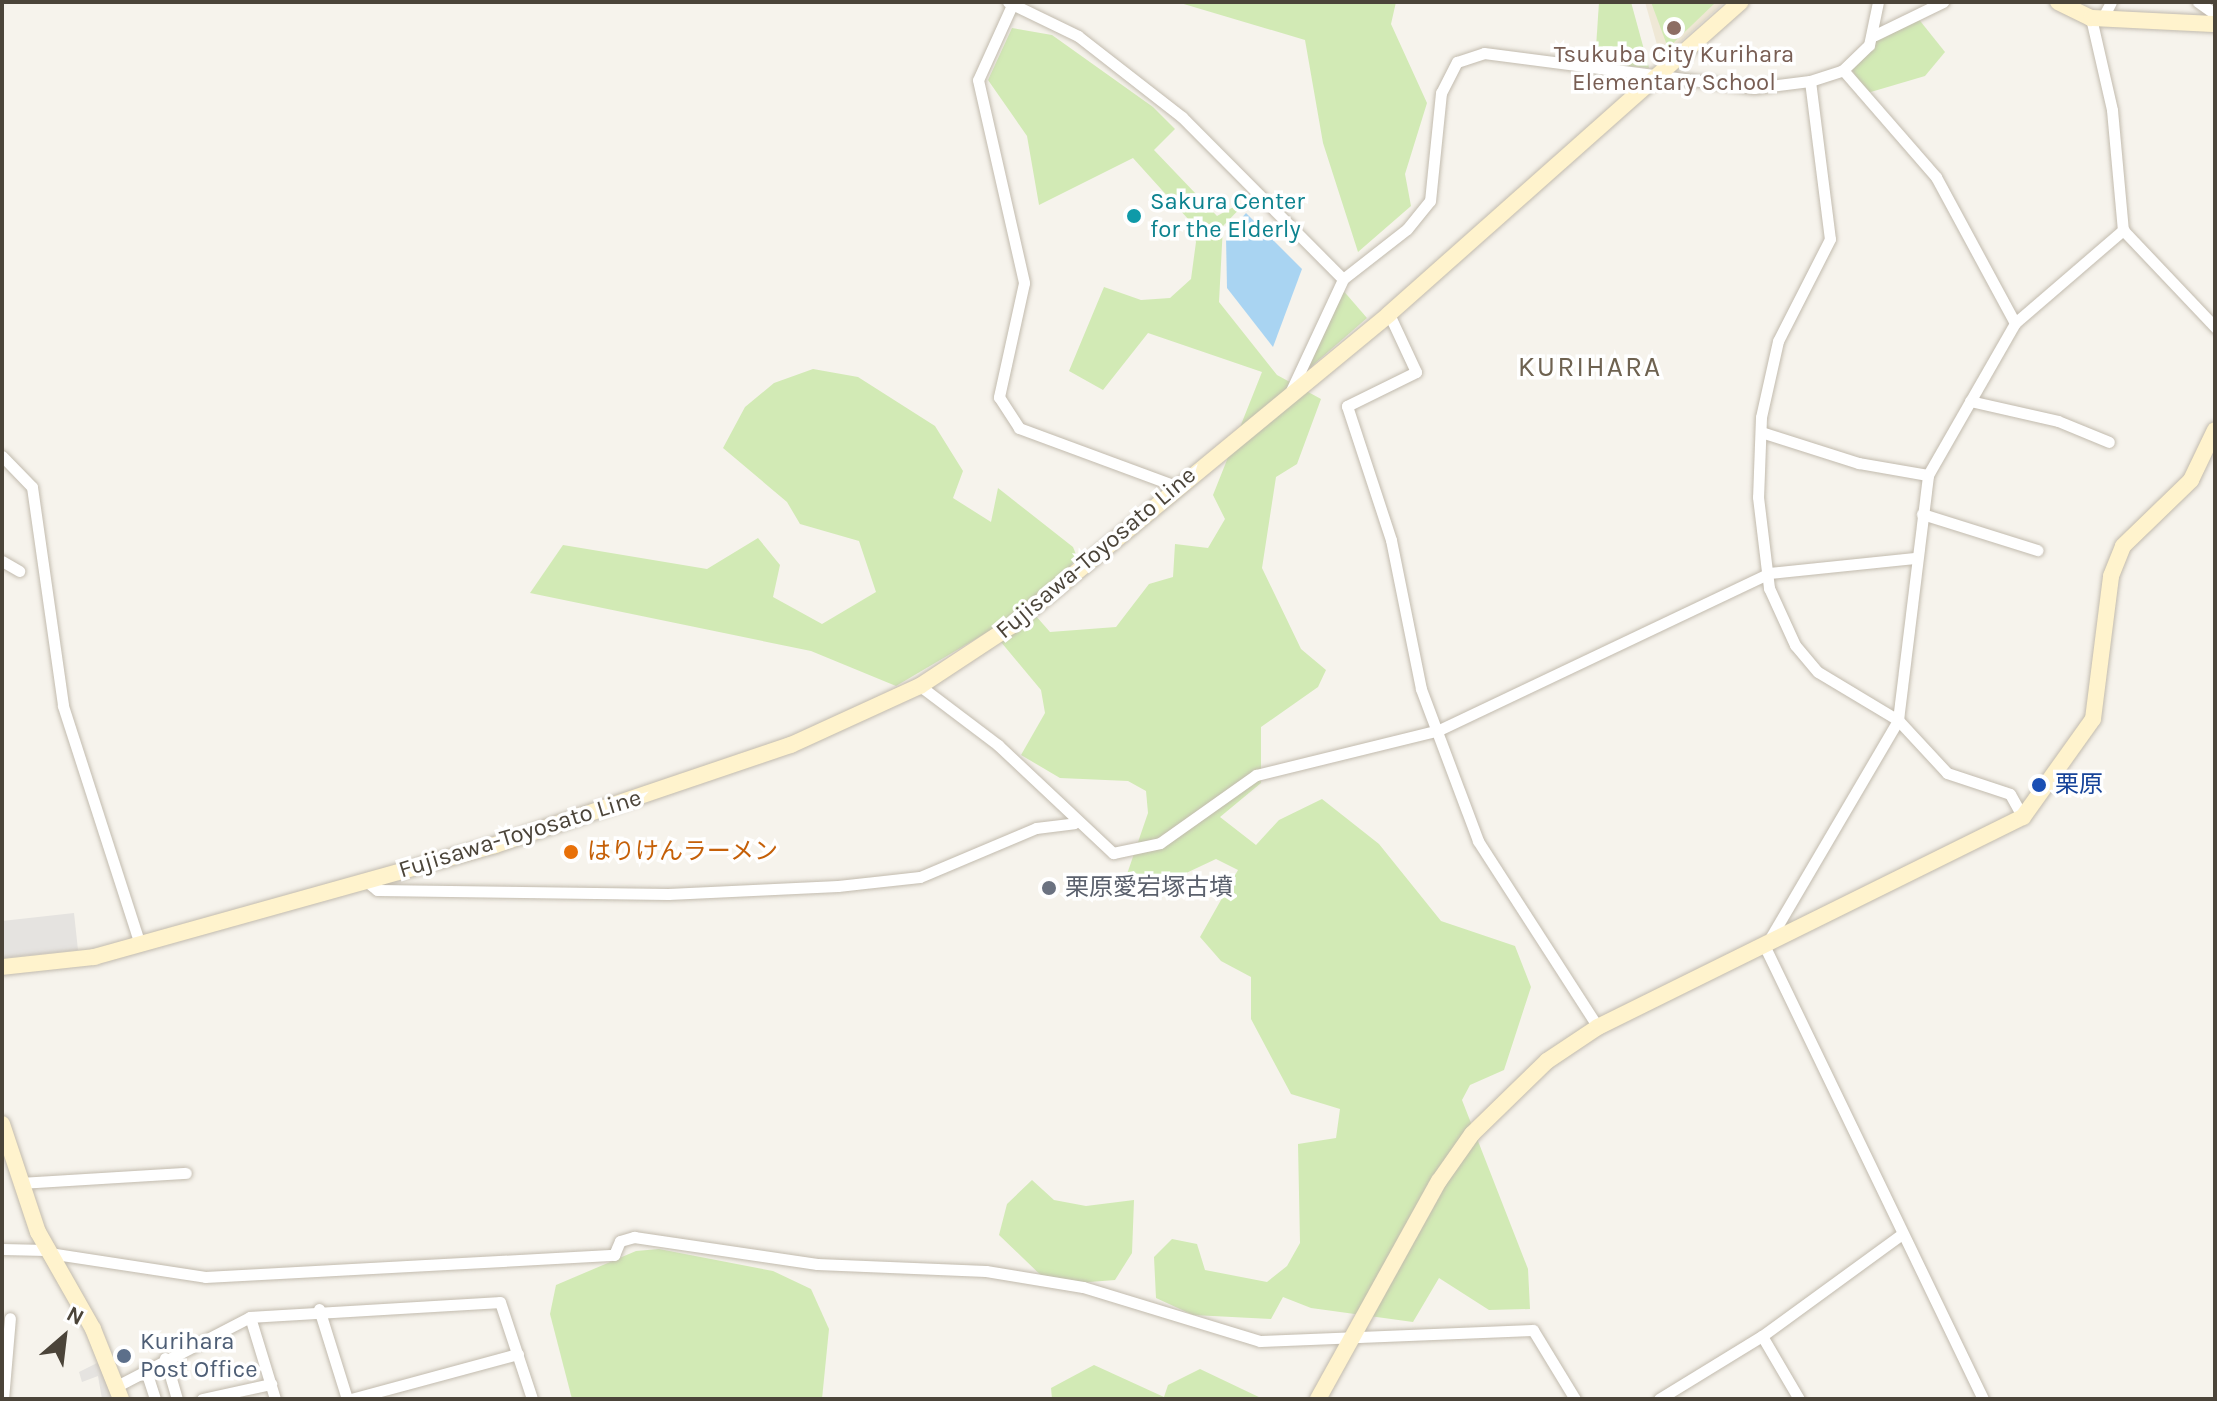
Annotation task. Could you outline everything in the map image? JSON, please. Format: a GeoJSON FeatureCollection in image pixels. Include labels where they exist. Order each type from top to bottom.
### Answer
{"type":"FeatureCollection","features":[{"type":"Feature","properties":{"kind":"main road","name":"Fujisawa-Toyosato Line"},"geometry":{"type":"LineString","coordinates":[[2,967],[140,945],[366,881],[791,745],[920,686],[1011,626],[1176,486],[1389,314],[1741,2]]}},
{"type":"Feature","properties":{"kind":"main road"},"geometry":{"type":"LineString","coordinates":[[2058,2],[2097,18],[2214,24]]}},
{"type":"Feature","properties":{"kind":"main road"},"geometry":{"type":"LineString","coordinates":[[1318,1399],[1472,1134],[1547,1061],[1598,1027],[2023,817],[2093,719],[2111,576],[2123,546],[2191,480],[2215,430]]}},
{"type":"Feature","properties":{"kind":"main road"},"geometry":{"type":"LineString","coordinates":[[2,1124],[47,1251],[119,1393]]}},
{"type":"Feature","properties":{"kind":"street"},"geometry":{"type":"LineString","coordinates":[[1875,35],[1878,2]]}},
{"type":"Feature","properties":{"kind":"street"},"geometry":{"type":"LineString","coordinates":[[1289,396],[1343,279],[1407,229],[1430,201],[1441,93],[1457,62],[1484,53],[1652,79],[1754,88],[1810,81],[1843,70],[1875,35],[1943,2]]}},
{"type":"Feature","properties":{"kind":"street"},"geometry":{"type":"LineString","coordinates":[[2111,2],[2097,18],[2112,110],[2123,230],[2215,327]]}},
{"type":"Feature","properties":{"kind":"street"},"geometry":{"type":"LineString","coordinates":[[2198,2],[2215,15],[2214,24]]}},
{"type":"Feature","properties":{"kind":"street"},"geometry":{"type":"LineString","coordinates":[[1176,486],[1019,428],[999,397],[1024,283],[978,80],[1010,3],[1078,36],[1145,87],[1343,279]]}},
{"type":"Feature","properties":{"kind":"street"},"geometry":{"type":"LineString","coordinates":[[1843,70],[1936,177],[2015,323]]}},
{"type":"Feature","properties":{"kind":"street"},"geometry":{"type":"LineString","coordinates":[[1810,81],[1830,239],[1778,341],[1761,432],[1758,497],[1777,613],[1818,672],[1898,720],[1926,759],[1985,791],[2010,794],[2023,817]]}},
{"type":"Feature","properties":{"kind":"street"},"geometry":{"type":"LineString","coordinates":[[1983,1399],[1765,947],[1898,720],[1928,475],[2015,323],[2123,230]]}},
{"type":"Feature","properties":{"kind":"street"},"geometry":{"type":"LineString","coordinates":[[1389,314],[1416,372],[1347,406],[1370,463],[1421,689],[1439,730],[1444,764],[1478,841],[1598,1027]]}},
{"type":"Feature","properties":{"kind":"street"},"geometry":{"type":"LineString","coordinates":[[1970,401],[2058,421],[2109,442]]}},
{"type":"Feature","properties":{"kind":"street"},"geometry":{"type":"LineString","coordinates":[[1761,432],[1859,463],[1928,475]]}},
{"type":"Feature","properties":{"kind":"street"},"geometry":{"type":"LineString","coordinates":[[2,456],[32,487],[63,706],[140,945]]}},
{"type":"Feature","properties":{"kind":"street"},"geometry":{"type":"LineString","coordinates":[[1922,514],[2037,550]]}},
{"type":"Feature","properties":{"kind":"street"},"geometry":{"type":"LineString","coordinates":[[920,686],[998,745],[1074,823],[1113,853],[1160,843],[1256,775],[1439,730],[1770,573],[1916,558]]}},
{"type":"Feature","properties":{"kind":"street"},"geometry":{"type":"LineString","coordinates":[[2,561],[19,571]]}},
{"type":"Feature","properties":{"kind":"street"},"geometry":{"type":"LineString","coordinates":[[366,881],[377,890],[668,894],[838,886],[920,877],[1036,828],[1074,823]]}},
{"type":"Feature","properties":{"kind":"street"},"geometry":{"type":"LineString","coordinates":[[21,1183],[186,1173]]}},
{"type":"Feature","properties":{"kind":"street"},"geometry":{"type":"LineString","coordinates":[[1659,1399],[1762,1336],[1902,1234]]}},
{"type":"Feature","properties":{"kind":"street"},"geometry":{"type":"LineString","coordinates":[[2,1249],[47,1251],[205,1277],[614,1255],[620,1241],[634,1237],[817,1264],[1049,1279],[1260,1341],[1327,1342],[1354,1334],[1533,1330],[1575,1399]]}},
{"type":"Feature","properties":{"kind":"street"},"geometry":{"type":"LineString","coordinates":[[119,1393],[145,1368],[250,1317],[319,1309],[500,1302],[532,1399]]}},
{"type":"Feature","properties":{"kind":"street"},"geometry":{"type":"LineString","coordinates":[[319,1309],[349,1399],[518,1354]]}},
{"type":"Feature","properties":{"kind":"street"},"geometry":{"type":"LineString","coordinates":[[250,1317],[275,1399]]}},
{"type":"Feature","properties":{"kind":"street"},"geometry":{"type":"LineString","coordinates":[[3,1399],[13,1352],[10,1318]]}},
{"type":"Feature","properties":{"kind":"street"},"geometry":{"type":"LineString","coordinates":[[1762,1336],[1799,1399]]}},
{"type":"Feature","properties":{"kind":"street"},"geometry":{"type":"LineString","coordinates":[[165,1358],[177,1399]]}},
{"type":"Feature","properties":{"kind":"street"},"geometry":{"type":"LineString","coordinates":[[145,1368],[155,1399]]}},
{"type":"Feature","properties":{"kind":"street"},"geometry":{"type":"LineString","coordinates":[[202,1399],[271,1384]]}},
{"type":"Feature","properties":{"kind":"shaded area","name":"Tsukuba City Kurihara Elementary School"},"geometry":{"type":"Polygon","coordinates":[[[1645,2],[1725,2],[1661,59],[1645,2]]]}},
{"type":"Feature","properties":{"kind":"shaded area"},"geometry":{"type":"Polygon","coordinates":[[[74,913],[78,950],[2,958],[2,921],[74,913]]]}},
{"type":"Feature","properties":{"kind":"shaded area"},"geometry":{"type":"Polygon","coordinates":[[[101,1361],[113,1399],[102,1399],[98,1376],[82,1382],[79,1372],[101,1361]]]}},
{"type":"Feature","properties":{"kind":"green space"},"geometry":{"type":"Polygon","coordinates":[[[1177,2],[1396,2],[1391,24],[1427,103],[1405,174],[1411,206],[1358,252],[1323,143],[1305,40],[1177,2]]]}},
{"type":"Feature","properties":{"kind":"green space"},"geometry":{"type":"Polygon","coordinates":[[[1599,2],[1631,2],[1649,68],[1595,63],[1599,2]]]}},
{"type":"Feature","properties":{"kind":"green space","name":"Tsukuba City Kurihara Elementary School"},"geometry":{"type":"Polygon","coordinates":[[[1651,2],[1716,2],[1668,48],[1651,2]]]}},
{"type":"Feature","properties":{"kind":"green space"},"geometry":{"type":"Polygon","coordinates":[[[1917,17],[1945,52],[1925,76],[1864,94],[1851,67],[1878,38],[1917,17]]]}},
{"type":"Feature","properties":{"kind":"green space"},"geometry":{"type":"Polygon","coordinates":[[[1012,28],[1052,35],[1153,107],[1175,129],[1154,150],[1217,216],[1250,198],[1223,226],[1219,302],[1277,375],[1321,399],[1297,464],[1276,477],[1262,568],[1301,649],[1326,670],[1318,687],[1261,727],[1261,783],[1220,817],[1256,845],[1279,820],[1322,799],[1379,844],[1441,921],[1515,946],[1531,987],[1504,1070],[1470,1085],[1462,1100],[1528,1269],[1530,1309],[1489,1310],[1439,1278],[1413,1322],[1311,1308],[1283,1297],[1271,1319],[1193,1315],[1156,1298],[1154,1257],[1172,1239],[1197,1244],[1205,1270],[1267,1282],[1287,1266],[1300,1243],[1298,1144],[1336,1138],[1340,1109],[1291,1094],[1251,1019],[1251,977],[1221,961],[1200,937],[1238,870],[1216,859],[1150,890],[1126,877],[1148,813],[1146,791],[1128,781],[1060,778],[1021,755],[1045,713],[1041,690],[991,630],[896,686],[811,651],[530,593],[563,545],[707,569],[758,538],[780,565],[773,597],[822,624],[876,592],[859,541],[800,524],[787,502],[723,448],[745,407],[774,383],[813,369],[858,377],[935,426],[963,471],[953,498],[991,522],[998,488],[1073,547],[1077,557],[1067,571],[1028,607],[1050,632],[1116,627],[1149,584],[1173,577],[1175,544],[1208,548],[1225,519],[1213,495],[1262,372],[1148,333],[1103,390],[1069,371],[1104,287],[1141,300],[1170,298],[1191,279],[1196,242],[1189,220],[1133,158],[1039,205],[1027,136],[988,80],[1012,28]]]}},
{"type":"Feature","properties":{"kind":"green space"},"geometry":{"type":"Polygon","coordinates":[[[1341,288],[1367,318],[1305,372],[1341,288]]]}},
{"type":"Feature","properties":{"kind":"green space"},"geometry":{"type":"Polygon","coordinates":[[[1032,1180],[1054,1200],[1086,1206],[1134,1200],[1132,1253],[1115,1280],[1051,1285],[999,1235],[1007,1204],[1032,1180]]]}},
{"type":"Feature","properties":{"kind":"green space"},"geometry":{"type":"Polygon","coordinates":[[[659,1249],[773,1271],[811,1289],[829,1329],[822,1399],[572,1399],[550,1314],[556,1285],[636,1251],[659,1249]]]}},
{"type":"Feature","properties":{"kind":"green space"},"geometry":{"type":"Polygon","coordinates":[[[1094,1365],[1164,1397],[1168,1385],[1200,1369],[1263,1399],[1052,1399],[1051,1388],[1094,1365]]]}},
{"type":"Feature","properties":{"kind":"water"},"geometry":{"type":"Polygon","coordinates":[[[1246,213],[1302,269],[1273,347],[1227,288],[1226,236],[1246,213]]]}},
{"type":"Feature","properties":{"kind":"place","name":"Tsukuba City Kurihara Elementary School"},"geometry":{"type":"Point","coordinates":[1674,28]}},
{"type":"Feature","properties":{"kind":"place","name":"Sakura Center for the Elderly"},"geometry":{"type":"Point","coordinates":[1134,216]}},
{"type":"Feature","properties":{"kind":"place","name":"栗原"},"geometry":{"type":"Point","coordinates":[2039,785]}},
{"type":"Feature","properties":{"kind":"place","name":"はりけんラーメン"},"geometry":{"type":"Point","coordinates":[571,852]}},
{"type":"Feature","properties":{"kind":"place","name":"栗原愛宕塚古墳"},"geometry":{"type":"Point","coordinates":[1049,888]}},
{"type":"Feature","properties":{"kind":"place","name":"Kurihara Post Office"},"geometry":{"type":"Point","coordinates":[124,1356]}},
{"type":"Feature","properties":{"kind":"district","name":"KURIHARA"},"geometry":{"type":"Point","coordinates":[1590,367]}}]}
